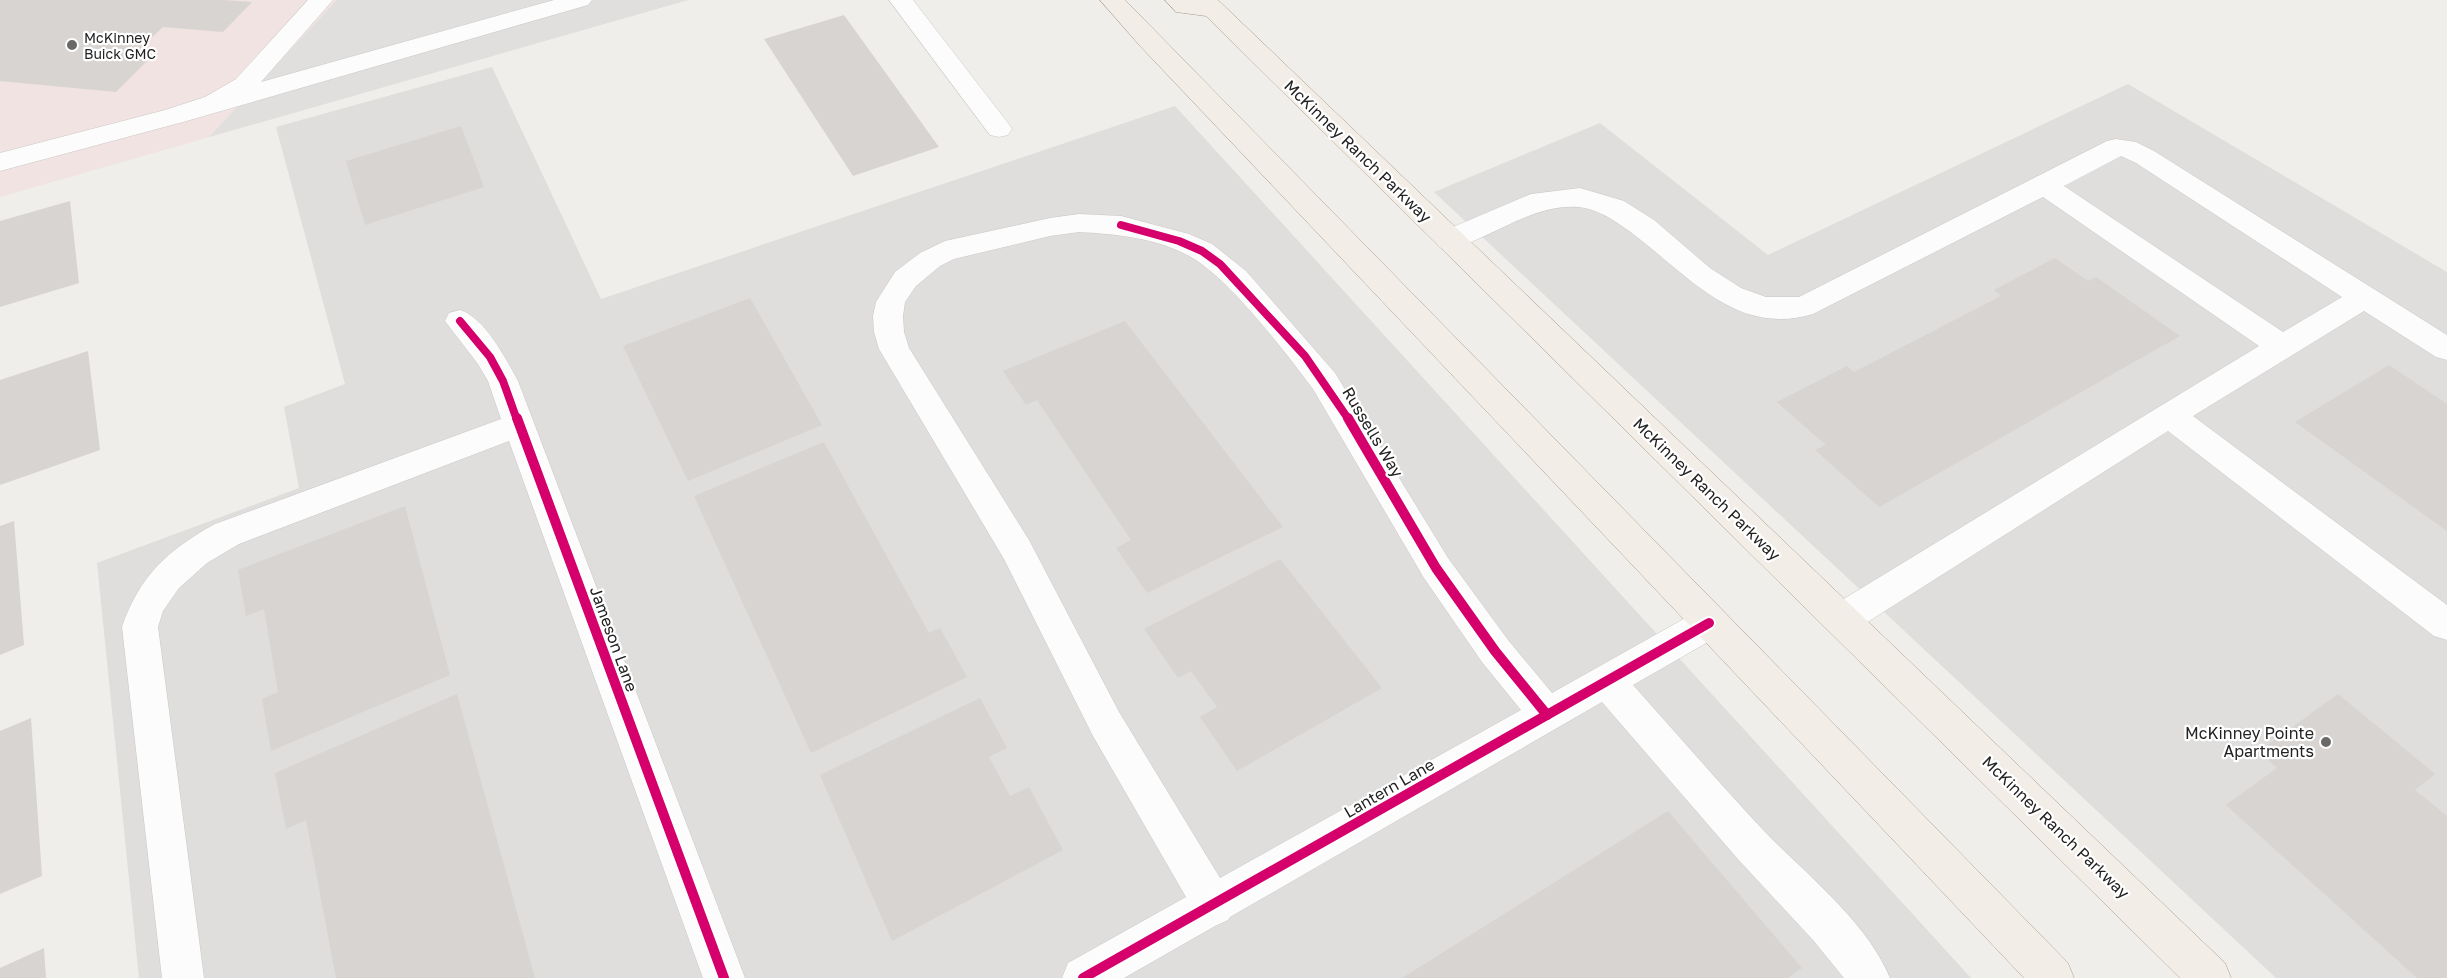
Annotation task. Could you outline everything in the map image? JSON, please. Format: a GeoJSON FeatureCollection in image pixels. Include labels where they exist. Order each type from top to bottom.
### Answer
{"type":"FeatureCollection","features":[{"type":"Feature","properties":{"kind":"main road"},"geometry":{"type":"LineString","coordinates":[[1112,0],[1158,51],[2053,978]]}},
{"type":"Feature","properties":{"kind":"main road"},"geometry":{"type":"LineString","coordinates":[[1177,0],[1184,7],[1208,5]]}},
{"type":"Feature","properties":{"kind":"main road","name":"McKinney Ranch Parkway"},"geometry":{"type":"LineString","coordinates":[[1208,5],[2210,978]]}},
{"type":"Feature","properties":{"kind":"street"},"geometry":{"type":"LineString","coordinates":[[214,103],[245,84],[321,0]]}},
{"type":"Feature","properties":{"kind":"street"},"geometry":{"type":"LineString","coordinates":[[0,162],[174,116],[580,0]]}},
{"type":"Feature","properties":{"kind":"street"},"geometry":{"type":"LineString","coordinates":[[901,0],[999,129]]}},
{"type":"Feature","properties":{"kind":"street"},"geometry":{"type":"LineString","coordinates":[[0,147],[41,151]]}},
{"type":"Feature","properties":{"kind":"street"},"geometry":{"type":"LineString","coordinates":[[1449,240],[1542,200],[1588,199],[1613,206],[1634,219],[1721,292],[1744,303],[1768,309],[1789,310],[1803,307],[2116,147],[2127,148],[2145,157],[2447,349]]}},
{"type":"Feature","properties":{"kind":"street"},"geometry":{"type":"LineString","coordinates":[[2044,184],[2283,348]]}},
{"type":"Feature","properties":{"kind":"street","name":"Russells Way"},"geometry":{"type":"LineString","coordinates":[[1214,906],[1106,724],[1017,550],[894,349],[888,334],[888,305],[897,289],[920,266],[945,251],[1059,226],[1089,223],[1121,225],[1179,241],[1202,251],[1220,264],[1305,356],[1345,413],[1436,568],[1495,651],[1547,715]]}},
{"type":"Feature","properties":{"kind":"street"},"geometry":{"type":"LineString","coordinates":[[1842,619],[2169,415],[2364,297]]}},
{"type":"Feature","properties":{"kind":"street","name":"Jameson Lane"},"geometry":{"type":"LineString","coordinates":[[460,321],[490,357],[503,381],[724,978]]}},
{"type":"Feature","properties":{"kind":"street"},"geometry":{"type":"LineString","coordinates":[[2169,415],[2447,625]]}},
{"type":"Feature","properties":{"kind":"street"},"geometry":{"type":"LineString","coordinates":[[183,978],[140,627],[144,608],[159,584],[184,561],[213,540],[243,526],[519,425]]}},
{"type":"Feature","properties":{"kind":"street","name":"Lantern Lane"},"geometry":{"type":"LineString","coordinates":[[1083,978],[1214,906],[1709,623]]}},
{"type":"Feature","properties":{"kind":"street"},"geometry":{"type":"LineString","coordinates":[[1606,680],[1726,818],[1830,926],[1869,978]]}},
{"type":"Feature","properties":{"kind":"shaded area"},"geometry":{"type":"Polygon","coordinates":[[[0,0],[688,0],[0,197],[0,0]]]}},
{"type":"Feature","properties":{"kind":"shaded area"},"geometry":{"type":"Polygon","coordinates":[[[337,0],[688,0],[209,137],[337,0]]]}},
{"type":"Feature","properties":{"kind":"shaded area"},"geometry":{"type":"Polygon","coordinates":[[[492,67],[601,299],[1175,106],[1971,978],[139,978],[97,563],[299,488],[284,407],[345,384],[276,127],[492,67]]]}},
{"type":"Feature","properties":{"kind":"shaded area"},"geometry":{"type":"Polygon","coordinates":[[[2128,84],[2447,272],[2447,978],[2276,978],[1434,192],[1600,123],[1768,255],[2128,84]]]}},
{"type":"Feature","properties":{"kind":"building","name":"McKinney Buick GMC"},"geometry":{"type":"Polygon","coordinates":[[[0,0],[252,2],[223,32],[163,27],[129,59],[148,60],[116,92],[0,81],[0,0]]]}},
{"type":"Feature","properties":{"kind":"building"},"geometry":{"type":"Polygon","coordinates":[[[844,15],[939,147],[853,176],[764,39],[844,15]]]}},
{"type":"Feature","properties":{"kind":"building"},"geometry":{"type":"Polygon","coordinates":[[[461,126],[484,187],[365,225],[346,161],[461,126]]]}},
{"type":"Feature","properties":{"kind":"building"},"geometry":{"type":"Polygon","coordinates":[[[70,201],[79,283],[0,307],[0,221],[70,201]]]}},
{"type":"Feature","properties":{"kind":"building"},"geometry":{"type":"Polygon","coordinates":[[[2055,258],[2088,281],[2096,277],[2180,336],[1879,507],[1815,450],[1826,445],[1777,402],[1847,366],[1854,372],[2001,296],[1994,290],[2055,258]]]}},
{"type":"Feature","properties":{"kind":"building"},"geometry":{"type":"Polygon","coordinates":[[[750,298],[822,425],[688,481],[623,346],[750,298]]]}},
{"type":"Feature","properties":{"kind":"building"},"geometry":{"type":"Polygon","coordinates":[[[1125,321],[1283,527],[1147,593],[1116,548],[1131,540],[1037,400],[1026,405],[1003,371],[1125,321]]]}},
{"type":"Feature","properties":{"kind":"building"},"geometry":{"type":"Polygon","coordinates":[[[88,351],[100,450],[0,485],[0,380],[88,351]]]}},
{"type":"Feature","properties":{"kind":"building"},"geometry":{"type":"Polygon","coordinates":[[[2389,365],[2447,404],[2447,531],[2295,422],[2389,365]]]}},
{"type":"Feature","properties":{"kind":"building"},"geometry":{"type":"Polygon","coordinates":[[[824,442],[929,633],[940,628],[967,677],[811,753],[694,496],[824,442]]]}},
{"type":"Feature","properties":{"kind":"building"},"geometry":{"type":"Polygon","coordinates":[[[405,506],[450,675],[271,751],[262,699],[278,692],[264,609],[246,616],[238,570],[405,506]]]}},
{"type":"Feature","properties":{"kind":"building"},"geometry":{"type":"Polygon","coordinates":[[[14,521],[24,645],[0,655],[0,526],[14,521]]]}},
{"type":"Feature","properties":{"kind":"building"},"geometry":{"type":"Polygon","coordinates":[[[1280,559],[1382,688],[1237,771],[1200,717],[1217,707],[1191,671],[1178,678],[1144,629],[1280,559]]]}},
{"type":"Feature","properties":{"kind":"building"},"geometry":{"type":"Polygon","coordinates":[[[457,694],[535,978],[336,978],[306,820],[286,829],[275,773],[457,694]]]}},
{"type":"Feature","properties":{"kind":"building"},"geometry":{"type":"Polygon","coordinates":[[[2338,694],[2435,774],[2415,790],[2447,816],[2447,978],[2417,978],[2226,805],[2277,768],[2259,751],[2338,694]]]}},
{"type":"Feature","properties":{"kind":"building"},"geometry":{"type":"Polygon","coordinates":[[[980,698],[1007,748],[989,757],[1010,796],[1029,787],[1063,850],[892,941],[820,775],[980,698]]]}},
{"type":"Feature","properties":{"kind":"building"},"geometry":{"type":"Polygon","coordinates":[[[31,718],[42,876],[0,894],[0,731],[31,718]]]}},
{"type":"Feature","properties":{"kind":"building"},"geometry":{"type":"Polygon","coordinates":[[[1668,811],[1802,968],[1788,978],[1402,978],[1668,811]]]}},
{"type":"Feature","properties":{"kind":"building"},"geometry":{"type":"Polygon","coordinates":[[[44,948],[46,978],[0,978],[0,968],[44,948]]]}},
{"type":"Feature","properties":{"kind":"cycle path"},"geometry":{"type":"LineString","coordinates":[[1121,225],[1179,241],[1202,251],[1220,264],[1305,356],[1345,413],[1436,568],[1495,651],[1547,715]]}},
{"type":"Feature","properties":{"kind":"cycle path"},"geometry":{"type":"LineString","coordinates":[[460,321],[490,357],[503,381],[724,978]]}},
{"type":"Feature","properties":{"kind":"cycle path"},"geometry":{"type":"LineString","coordinates":[[1083,978],[1709,623]]}},
{"type":"Feature","properties":{"kind":"place","name":"McKinney Buick GMC"},"geometry":{"type":"Point","coordinates":[72,45]}},
{"type":"Feature","properties":{"kind":"place","name":"McKinney Pointe Apartments"},"geometry":{"type":"Point","coordinates":[2326,742]}}]}
